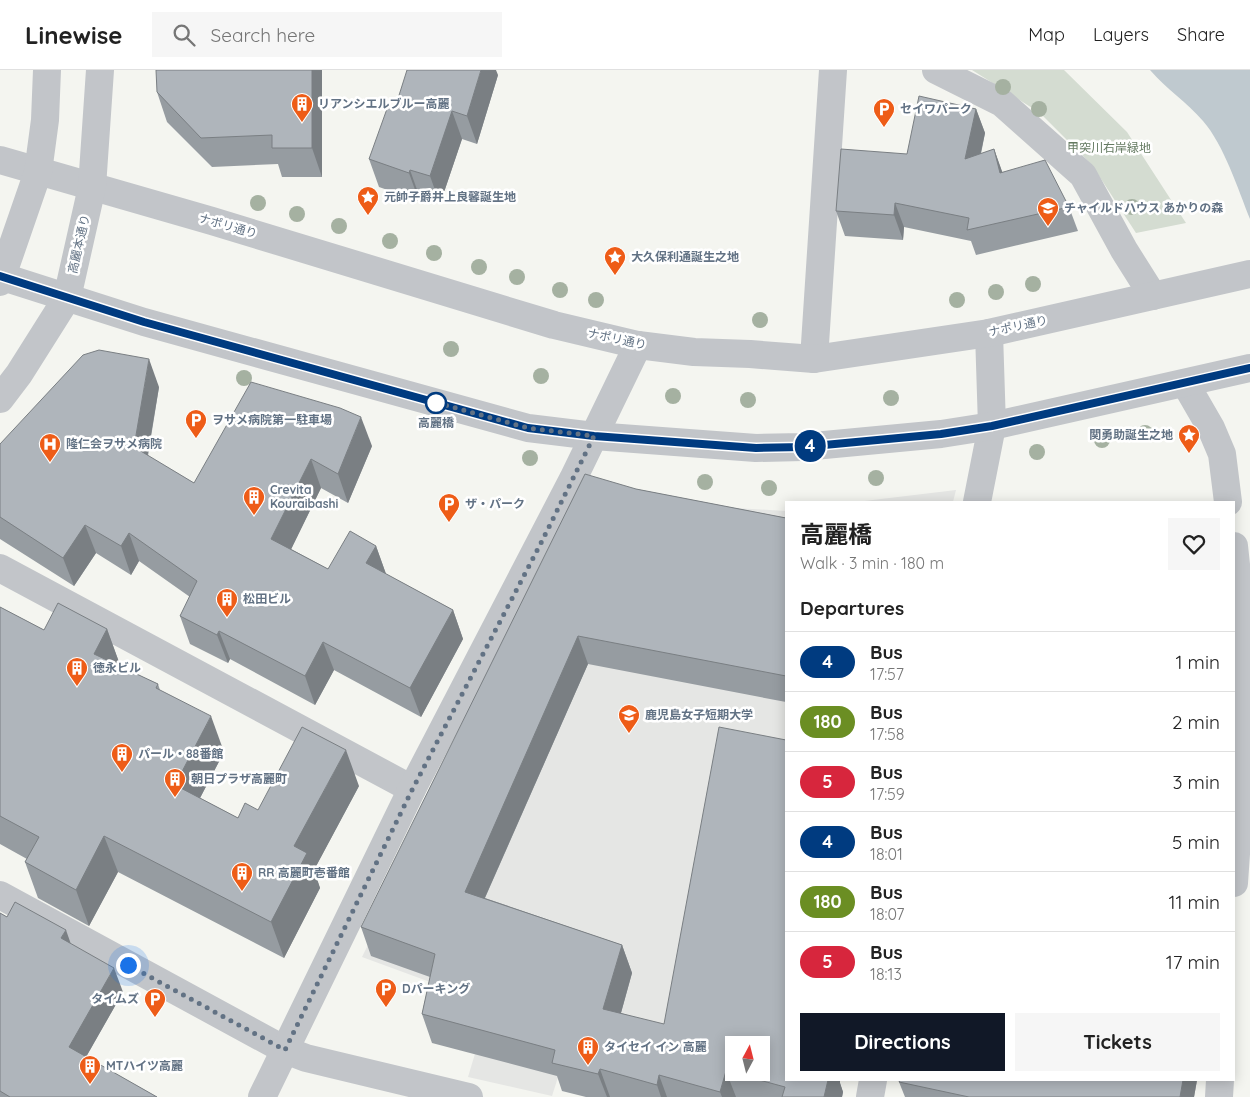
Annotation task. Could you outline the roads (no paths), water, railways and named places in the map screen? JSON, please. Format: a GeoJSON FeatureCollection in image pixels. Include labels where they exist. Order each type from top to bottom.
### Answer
{"type":"FeatureCollection","features":[{"type":"Feature","properties":{"kind":"street"},"geometry":{"type":"LineString","coordinates":[[47,70],[45,120],[38,172],[1,278],[144,322],[528,428],[594,436],[756,448],[803,447],[931,435],[992,426],[1237,371]]}},
{"type":"Feature","properties":{"kind":"street","name":"高麗本通り"},"geometry":{"type":"LineString","coordinates":[[0,399],[19,374],[67,298],[92,187],[100,70]]}},
{"type":"Feature","properties":{"kind":"street"},"geometry":{"type":"LineString","coordinates":[[814,359],[833,70]]}},
{"type":"Feature","properties":{"kind":"street"},"geometry":{"type":"LineString","coordinates":[[936,70],[1002,103],[1083,175],[1124,250],[1153,296]]}},
{"type":"Feature","properties":{"kind":"street","name":"ナポリ通り"},"geometry":{"type":"LineString","coordinates":[[0,160],[212,221],[554,325],[638,345],[694,352],[814,359],[988,333],[1250,274]]}},
{"type":"Feature","properties":{"kind":"street"},"geometry":{"type":"LineString","coordinates":[[978,501],[992,426],[988,333]]}},
{"type":"Feature","properties":{"kind":"street"},"geometry":{"type":"LineString","coordinates":[[262,1097],[412,790],[541,543],[638,345]]}},
{"type":"Feature","properties":{"kind":"street"},"geometry":{"type":"LineString","coordinates":[[1185,383],[1211,428],[1222,454],[1228,501]]}},
{"type":"Feature","properties":{"kind":"street"},"geometry":{"type":"LineString","coordinates":[[1235,555],[1248,678],[1235,868]]}},
{"type":"Feature","properties":{"kind":"street"},"geometry":{"type":"LineString","coordinates":[[0,568],[412,790]]}},
{"type":"Feature","properties":{"kind":"street"},"geometry":{"type":"LineString","coordinates":[[0,895],[285,1050],[306,1058],[469,1097]]}},
{"type":"Feature","properties":{"kind":"street"},"geometry":{"type":"LineString","coordinates":[[870,1097],[873,1081]]}},
{"type":"Feature","properties":{"kind":"street"},"geometry":{"type":"LineString","coordinates":[[1219,1097],[1220,1081]]}},
{"type":"Feature","properties":{"kind":"place","name":"リアンシエルブルー高麗"},"geometry":{"type":"Point","coordinates":[302,123]}},
{"type":"Feature","properties":{"kind":"place","name":"セイワパーク"},"geometry":{"type":"Point","coordinates":[884,128]}},
{"type":"Feature","properties":{"kind":"place","name":"元帥子爵井上良馨誕生地"},"geometry":{"type":"Point","coordinates":[368,216]}},
{"type":"Feature","properties":{"kind":"place","name":"チャイルドハウス あかりの森"},"geometry":{"type":"Point","coordinates":[1048,227]}},
{"type":"Feature","properties":{"kind":"place","name":"大久保利通誕生之地"},"geometry":{"type":"Point","coordinates":[615,276]}},
{"type":"Feature","properties":{"kind":"place","name":"高麗橋"},"geometry":{"type":"Point","coordinates":[436,403]}},
{"type":"Feature","properties":{"kind":"place","name":"ヲサメ病院第一駐車場"},"geometry":{"type":"Point","coordinates":[196,439]}},
{"type":"Feature","properties":{"kind":"place","name":"関勇助誕生之地"},"geometry":{"type":"Point","coordinates":[1189,454]}},
{"type":"Feature","properties":{"kind":"place","name":"隆仁会ヲサメ病院"},"geometry":{"type":"Point","coordinates":[50,463]}},
{"type":"Feature","properties":{"kind":"place","name":"Crevita Kouraibashi"},"geometry":{"type":"Point","coordinates":[254,516]}},
{"type":"Feature","properties":{"kind":"place","name":"ザ・パーク"},"geometry":{"type":"Point","coordinates":[449,523]}},
{"type":"Feature","properties":{"kind":"place","name":"松田ビル"},"geometry":{"type":"Point","coordinates":[227,618]}},
{"type":"Feature","properties":{"kind":"place","name":"徳永ビル"},"geometry":{"type":"Point","coordinates":[77,687]}},
{"type":"Feature","properties":{"kind":"place","name":"鹿児島女子短期大学"},"geometry":{"type":"Point","coordinates":[629,734]}},
{"type":"Feature","properties":{"kind":"place","name":"パール・88番館"},"geometry":{"type":"Point","coordinates":[122,773]}},
{"type":"Feature","properties":{"kind":"place","name":"朝日プラザ高麗町"},"geometry":{"type":"Point","coordinates":[175,798]}},
{"type":"Feature","properties":{"kind":"place","name":"RR 高麗町壱番館"},"geometry":{"type":"Point","coordinates":[242,892]}},
{"type":"Feature","properties":{"kind":"place","name":"Dパーキング"},"geometry":{"type":"Point","coordinates":[386,1008]}},
{"type":"Feature","properties":{"kind":"place","name":"タイムズ"},"geometry":{"type":"Point","coordinates":[155,1018]}},
{"type":"Feature","properties":{"kind":"place","name":"タイセイ イン 高麗"},"geometry":{"type":"Point","coordinates":[588,1066]}},
{"type":"Feature","properties":{"kind":"place","name":"MTハイツ高麗"},"geometry":{"type":"Point","coordinates":[90,1085]}},
{"type":"Feature","properties":{"kind":"park label","name":"甲突川右岸緑地"},"geometry":{"type":"Point","coordinates":[1109,148]}}]}
